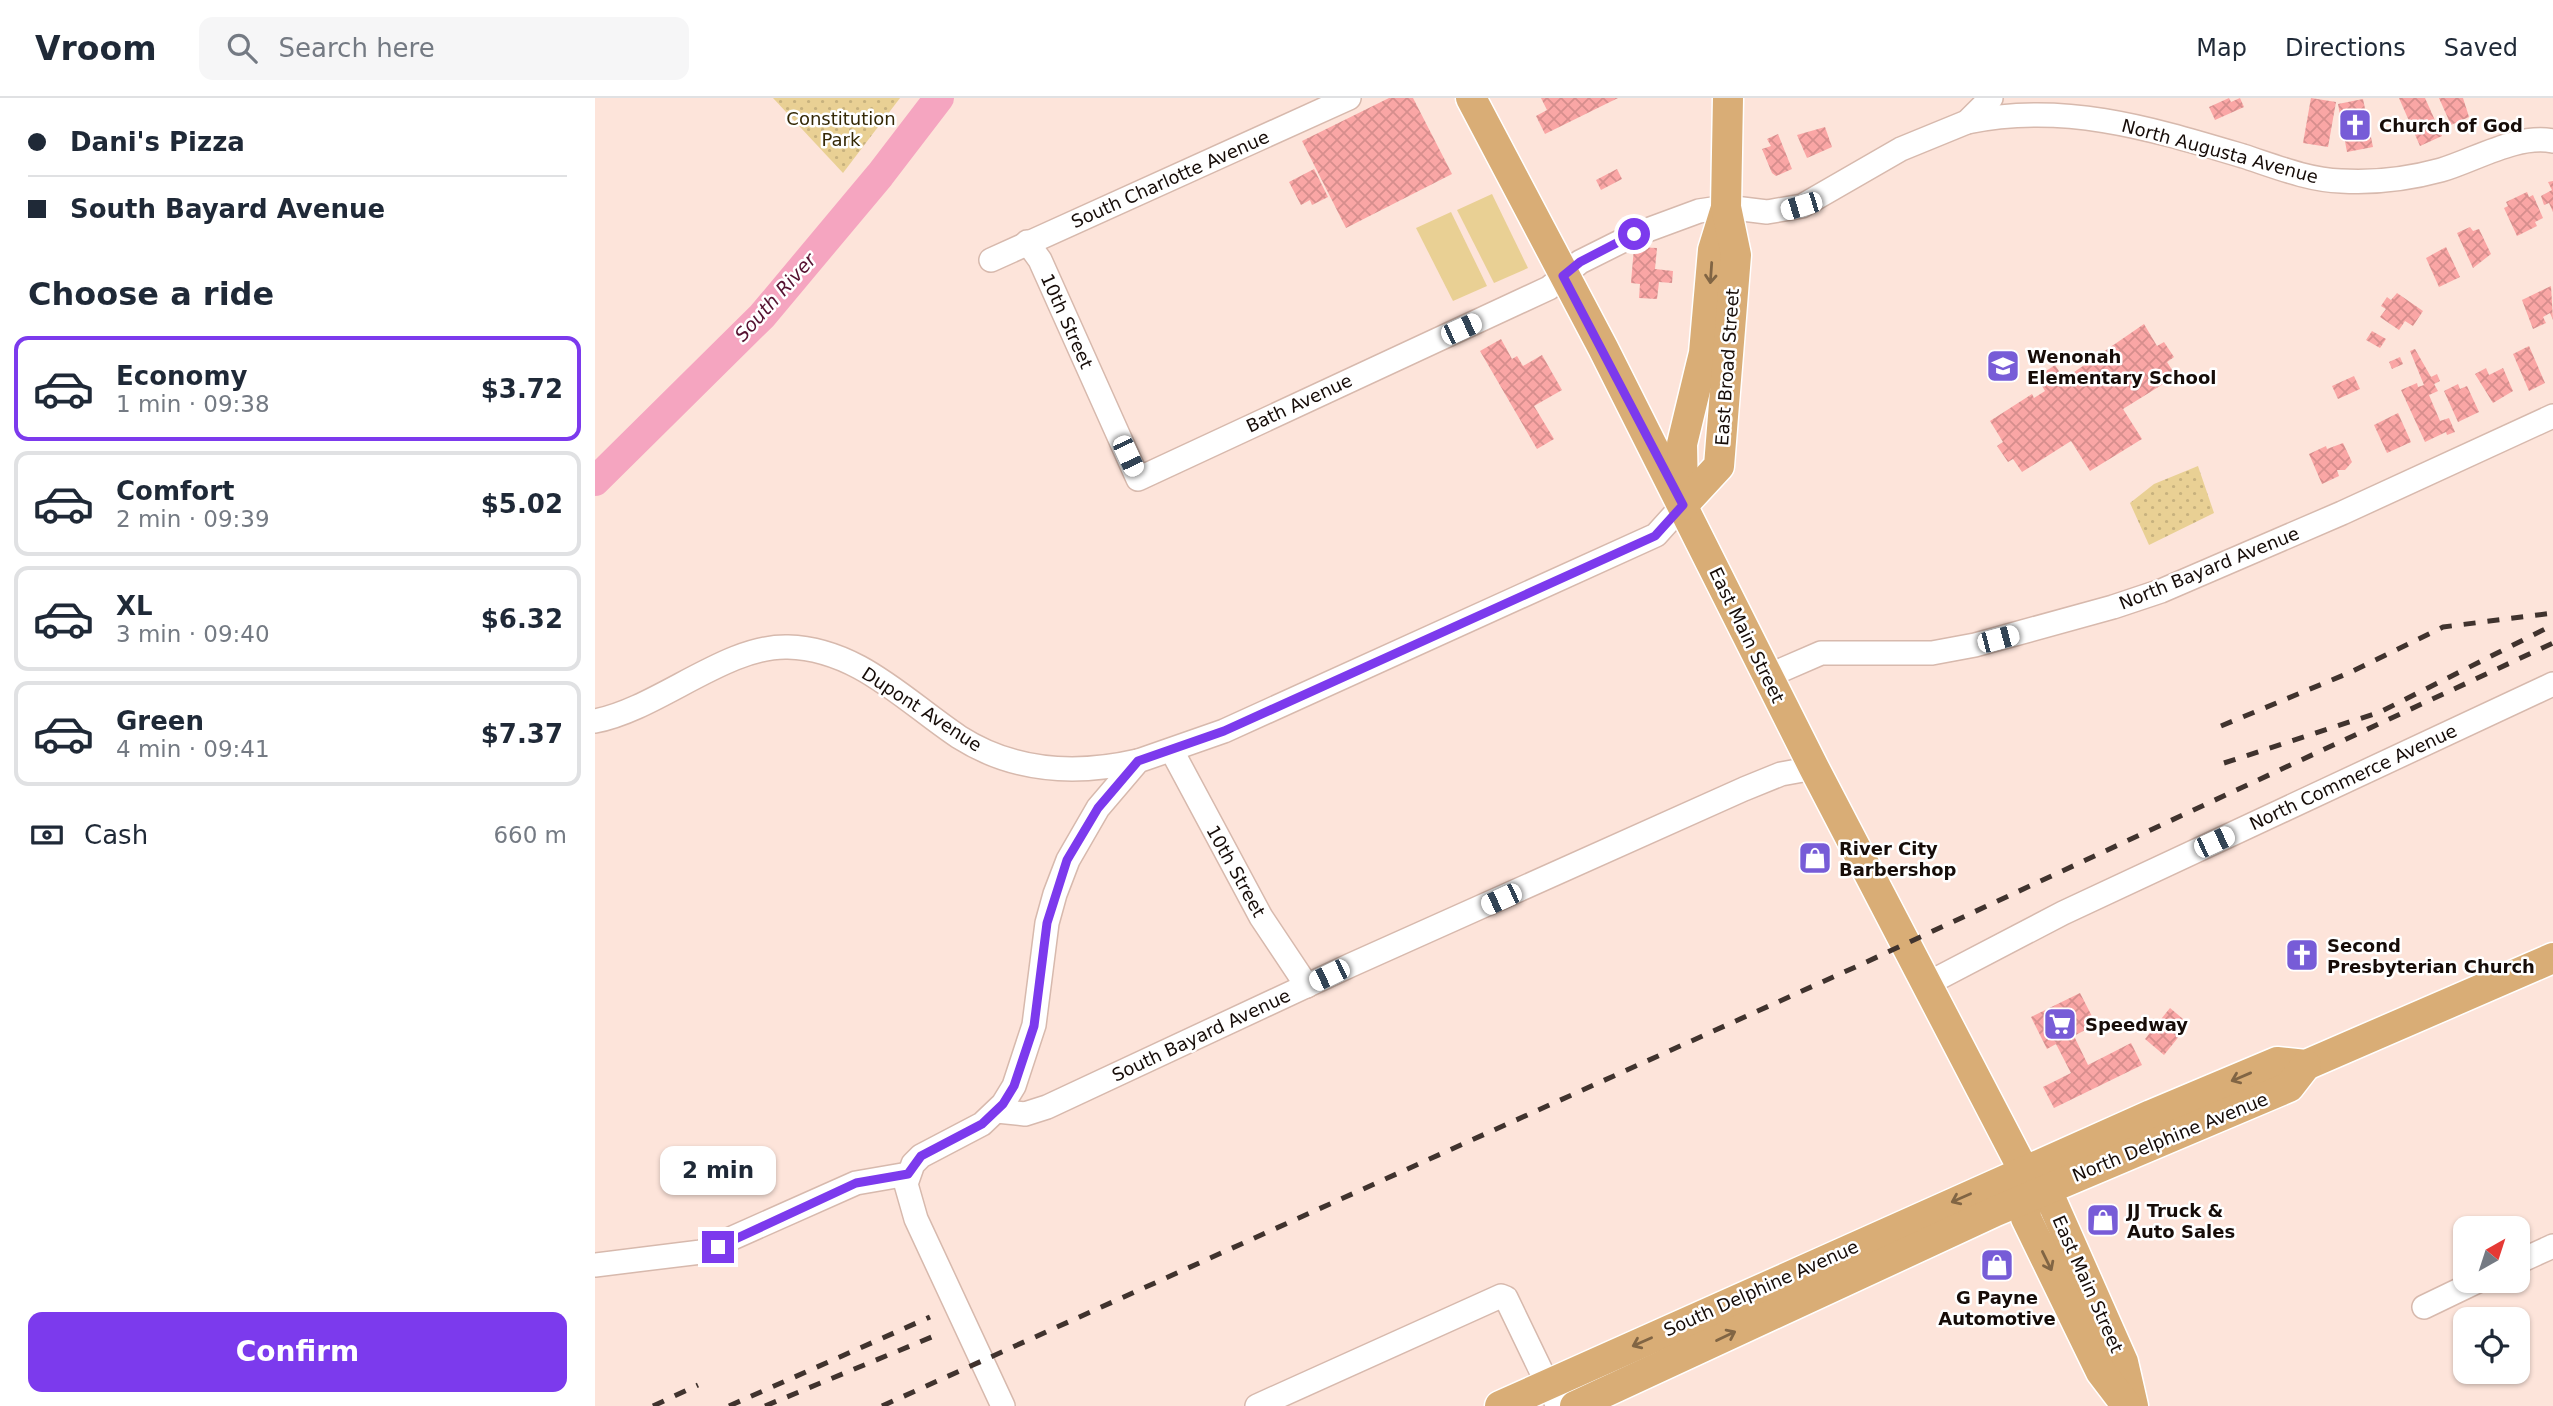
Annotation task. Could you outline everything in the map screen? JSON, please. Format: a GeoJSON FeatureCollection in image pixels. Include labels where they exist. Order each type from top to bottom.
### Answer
{"type":"FeatureCollection","features":[{"type":"Feature","properties":{"kind":"main road","name":"East Main Street"},"geometry":{"type":"LineString","coordinates":[[1471,98],[1683,505],[1814,768],[2030,1187],[2053,1204],[2123,1362],[2133,1406]]}},
{"type":"Feature","properties":{"kind":"main road","name":"East Broad Street"},"geometry":{"type":"LineString","coordinates":[[1683,505],[1720,466],[1736,255],[1726,207],[1728,98]]}},
{"type":"Feature","properties":{"kind":"main road","name":"East Broad Street"},"geometry":{"type":"LineString","coordinates":[[1683,505],[1682,444],[1704,353],[1713,250],[1726,207]]}},
{"type":"Feature","properties":{"kind":"main road","name":"North Delphine Avenue"},"geometry":{"type":"LineString","coordinates":[[2030,1187],[2289,1087],[2306,1065],[2553,958]]}},
{"type":"Feature","properties":{"kind":"main road","name":"East Main Street"},"geometry":{"type":"LineString","coordinates":[[2030,1187],[2026,1218],[2101,1372],[2127,1406]]}},
{"type":"Feature","properties":{"kind":"main road","name":"South Delphine Avenue"},"geometry":{"type":"LineString","coordinates":[[1500,1406],[1553,1395],[2030,1187]]}},
{"type":"Feature","properties":{"kind":"main road","name":"South Delphine Avenue"},"geometry":{"type":"LineString","coordinates":[[1575,1406],[2030,1187]]}},
{"type":"Feature","properties":{"kind":"street","name":"South Charlotte Avenue"},"geometry":{"type":"LineString","coordinates":[[991,260],[1349,98]]}},
{"type":"Feature","properties":{"kind":"street"},"geometry":{"type":"LineString","coordinates":[[1967,122],[1991,98]]}},
{"type":"Feature","properties":{"kind":"street","name":"North Augusta Avenue"},"geometry":{"type":"LineString","coordinates":[[1967,122],[2006,114],[2079,107],[2336,181],[2388,181],[2439,170],[2513,145],[2539,139],[2553,141]]}},
{"type":"Feature","properties":{"kind":"street","name":"Bath Avenue"},"geometry":{"type":"LineString","coordinates":[[1138,479],[1549,288],[1580,262],[1645,230],[1699,211],[1726,207],[1767,212],[1801,206],[1901,149],[1967,122]]}},
{"type":"Feature","properties":{"kind":"street","name":"10th Street"},"geometry":{"type":"LineString","coordinates":[[1027,242],[1040,260],[1138,479]]}},
{"type":"Feature","properties":{"kind":"street","name":"North Bayard Avenue"},"geometry":{"type":"LineString","coordinates":[[1768,676],[1821,653],[1932,653],[1975,645],[2113,607],[2161,591],[2342,513],[2553,416]]}},
{"type":"Feature","properties":{"kind":"street","name":"Dupont Avenue"},"geometry":{"type":"LineString","coordinates":[[595,721],[660,696],[743,656],[787,647],[832,656],[855,665],[886,683],[959,737],[992,754],[1030,766],[1076,771],[1138,761],[1224,731],[1655,536],[1683,505]]}},
{"type":"Feature","properties":{"kind":"street","name":"North Commerce Avenue"},"geometry":{"type":"LineString","coordinates":[[1927,984],[2063,913],[2553,684]]}},
{"type":"Feature","properties":{"kind":"street","name":"10th Street"},"geometry":{"type":"LineString","coordinates":[[1172,751],[1261,917],[1307,986]]}},
{"type":"Feature","properties":{"kind":"street"},"geometry":{"type":"LineString","coordinates":[[1003,1406],[916,1219],[906,1184],[908,1174],[921,1156],[968,1133],[997,1111],[1014,1086],[1034,1026],[1047,923],[1067,860],[1098,808],[1138,761]]}},
{"type":"Feature","properties":{"kind":"street","name":"South Bayard Avenue"},"geometry":{"type":"LineString","coordinates":[[997,1111],[1025,1114],[1047,1107],[1307,986],[1744,789],[1781,774],[1814,768]]}},
{"type":"Feature","properties":{"kind":"street"},"geometry":{"type":"LineString","coordinates":[[595,1265],[701,1252],[856,1183],[908,1174]]}},
{"type":"Feature","properties":{"kind":"street"},"geometry":{"type":"LineString","coordinates":[[2531,1256],[2553,1246]]}},
{"type":"Feature","properties":{"kind":"street"},"geometry":{"type":"LineString","coordinates":[[2424,1307],[2453,1293]]}},
{"type":"Feature","properties":{"kind":"street"},"geometry":{"type":"LineString","coordinates":[[1257,1406],[1495,1297],[1506,1298],[1553,1395]]}},
{"type":"Feature","properties":{"kind":"green space","name":"Constitution Park"},"geometry":{"type":"Polygon","coordinates":[[[773,98],[900,98],[843,173],[773,98]]]}},
{"type":"Feature","properties":{"kind":"green space"},"geometry":{"type":"Polygon","coordinates":[[[1492,194],[1528,268],[1494,283],[1457,210],[1492,194]]]}},
{"type":"Feature","properties":{"kind":"green space"},"geometry":{"type":"Polygon","coordinates":[[[1451,212],[1487,286],[1453,301],[1416,228],[1451,212]]]}},
{"type":"Feature","properties":{"kind":"green space"},"geometry":{"type":"Polygon","coordinates":[[[2198,466],[2214,513],[2149,545],[2130,503],[2154,484],[2198,466]]]}},
{"type":"Feature","properties":{"kind":"building"},"geometry":{"type":"Polygon","coordinates":[[[1389,98],[1413,98],[1452,174],[1346,228],[1302,141],[1389,98]]]}},
{"type":"Feature","properties":{"kind":"building"},"geometry":{"type":"Polygon","coordinates":[[[1541,98],[1618,98],[1545,134],[1536,116],[1547,110],[1541,98]]]}},
{"type":"Feature","properties":{"kind":"building"},"geometry":{"type":"Polygon","coordinates":[[[2229,98],[2231,102],[2240,98],[2244,107],[2215,120],[2209,107],[2229,98]]]}},
{"type":"Feature","properties":{"kind":"building"},"geometry":{"type":"Polygon","coordinates":[[[2311,98],[2336,102],[2328,147],[2303,143],[2311,98]]]}},
{"type":"Feature","properties":{"kind":"building"},"geometry":{"type":"Polygon","coordinates":[[[2399,98],[2425,98],[2442,136],[2420,146],[2399,98]]]}},
{"type":"Feature","properties":{"kind":"building"},"geometry":{"type":"Polygon","coordinates":[[[2439,98],[2463,98],[2469,117],[2451,125],[2439,98]]]}},
{"type":"Feature","properties":{"kind":"building","name":"Church of God"},"geometry":{"type":"Polygon","coordinates":[[[2363,99],[2373,147],[2347,152],[2338,104],[2363,99]]]}},
{"type":"Feature","properties":{"kind":"building"},"geometry":{"type":"Polygon","coordinates":[[[1825,127],[1832,147],[1807,158],[1797,135],[1825,127]]]}},
{"type":"Feature","properties":{"kind":"building"},"geometry":{"type":"Polygon","coordinates":[[[1778,134],[1792,169],[1776,176],[1772,173],[1762,149],[1771,146],[1767,139],[1778,134]]]}},
{"type":"Feature","properties":{"kind":"building"},"geometry":{"type":"Polygon","coordinates":[[[1314,169],[1328,197],[1312,205],[1310,200],[1301,205],[1289,182],[1314,169]]]}},
{"type":"Feature","properties":{"kind":"building"},"geometry":{"type":"Polygon","coordinates":[[[1617,169],[1622,179],[1601,190],[1596,180],[1617,169]]]}},
{"type":"Feature","properties":{"kind":"building"},"geometry":{"type":"Polygon","coordinates":[[[2553,181],[2553,212],[2549,203],[2544,205],[2541,196],[2552,190],[2548,182],[2553,181]]]}},
{"type":"Feature","properties":{"kind":"building"},"geometry":{"type":"Polygon","coordinates":[[[2527,192],[2529,197],[2533,195],[2543,218],[2535,222],[2537,226],[2517,236],[2504,208],[2508,206],[2506,202],[2527,192]]]}},
{"type":"Feature","properties":{"kind":"building"},"geometry":{"type":"Polygon","coordinates":[[[2470,227],[2473,231],[2479,229],[2491,254],[2473,268],[2457,233],[2470,227]]]}},
{"type":"Feature","properties":{"kind":"building"},"geometry":{"type":"Polygon","coordinates":[[[1634,247],[1657,248],[1655,269],[1673,271],[1672,283],[1659,282],[1657,299],[1639,298],[1640,284],[1631,283],[1634,247]]]}},
{"type":"Feature","properties":{"kind":"building"},"geometry":{"type":"Polygon","coordinates":[[[2446,247],[2460,277],[2439,287],[2426,258],[2446,247]]]}},
{"type":"Feature","properties":{"kind":"building"},"geometry":{"type":"Polygon","coordinates":[[[2551,286],[2553,320],[2550,313],[2543,317],[2546,323],[2533,329],[2522,300],[2551,286]]]}},
{"type":"Feature","properties":{"kind":"building"},"geometry":{"type":"Polygon","coordinates":[[[2397,293],[2423,311],[2413,326],[2405,321],[2399,330],[2380,317],[2386,309],[2381,306],[2387,297],[2391,300],[2397,293]]]}},
{"type":"Feature","properties":{"kind":"building"},"geometry":{"type":"Polygon","coordinates":[[[2144,324],[2157,346],[2164,342],[2174,357],[2167,362],[2176,376],[2123,409],[2142,439],[2090,471],[2071,441],[2022,472],[2013,459],[2008,462],[1997,446],[2003,442],[1990,421],[2032,394],[2034,398],[2045,391],[2037,377],[2055,365],[2064,379],[2144,324]]]}},
{"type":"Feature","properties":{"kind":"building"},"geometry":{"type":"Polygon","coordinates":[[[2372,331],[2386,339],[2380,348],[2366,340],[2372,331]]]}},
{"type":"Feature","properties":{"kind":"building"},"geometry":{"type":"Polygon","coordinates":[[[1501,339],[1512,359],[1517,356],[1523,366],[1542,355],[1562,390],[1534,406],[1554,439],[1537,449],[1480,351],[1501,339]]]}},
{"type":"Feature","properties":{"kind":"building"},"geometry":{"type":"Polygon","coordinates":[[[2529,346],[2545,383],[2529,391],[2513,354],[2529,346]]]}},
{"type":"Feature","properties":{"kind":"building"},"geometry":{"type":"Polygon","coordinates":[[[2415,349],[2431,377],[2437,374],[2440,381],[2434,384],[2438,391],[2429,395],[2440,421],[2449,418],[2455,432],[2447,435],[2446,432],[2425,442],[2401,390],[2417,383],[2418,387],[2424,385],[2410,351],[2415,349]]]}},
{"type":"Feature","properties":{"kind":"building"},"geometry":{"type":"Polygon","coordinates":[[[2400,357],[2403,364],[2392,369],[2389,362],[2400,357]]]}},
{"type":"Feature","properties":{"kind":"building"},"geometry":{"type":"Polygon","coordinates":[[[2486,368],[2489,375],[2503,368],[2513,391],[2493,403],[2475,374],[2486,368]]]}},
{"type":"Feature","properties":{"kind":"building"},"geometry":{"type":"Polygon","coordinates":[[[2354,376],[2360,389],[2338,399],[2332,386],[2354,376]]]}},
{"type":"Feature","properties":{"kind":"building"},"geometry":{"type":"Polygon","coordinates":[[[2458,384],[2460,389],[2467,386],[2479,412],[2458,422],[2444,391],[2458,384]]]}},
{"type":"Feature","properties":{"kind":"building"},"geometry":{"type":"Polygon","coordinates":[[[2398,413],[2411,442],[2387,453],[2374,425],[2398,413]]]}},
{"type":"Feature","properties":{"kind":"building"},"geometry":{"type":"Polygon","coordinates":[[[2343,443],[2352,462],[2345,470],[2337,470],[2339,476],[2322,484],[2309,454],[2326,446],[2327,449],[2343,443]]]}},
{"type":"Feature","properties":{"kind":"building"},"geometry":{"type":"Polygon","coordinates":[[[2080,993],[2096,1024],[2074,1036],[2088,1065],[2131,1043],[2142,1065],[2054,1108],[2043,1087],[2071,1073],[2056,1044],[2047,1049],[2031,1017],[2080,993]]]}},
{"type":"Feature","properties":{"kind":"building"},"geometry":{"type":"Polygon","coordinates":[[[2170,1008],[2189,1024],[2164,1055],[2145,1039],[2170,1008]]]}},
{"type":"Feature","properties":{"kind":"waterway","name":"South River"},"geometry":{"type":"LineString","coordinates":[[595,481],[762,316],[880,175],[939,98]]}},
{"type":"Feature","properties":{"kind":"railway"},"geometry":{"type":"LineString","coordinates":[[2221,726],[2351,672],[2443,627],[2553,613]]}},
{"type":"Feature","properties":{"kind":"railway"},"geometry":{"type":"LineString","coordinates":[[2224,763],[2380,712],[2553,625]]}},
{"type":"Feature","properties":{"kind":"railway"},"geometry":{"type":"LineString","coordinates":[[882,1406],[1862,964],[2553,643]]}},
{"type":"Feature","properties":{"kind":"railway"},"geometry":{"type":"LineString","coordinates":[[729,1406],[930,1317]]}},
{"type":"Feature","properties":{"kind":"railway"},"geometry":{"type":"LineString","coordinates":[[765,1406],[939,1334]]}},
{"type":"Feature","properties":{"kind":"railway"},"geometry":{"type":"LineString","coordinates":[[653,1406],[698,1385]]}},
{"type":"Feature","properties":{"kind":"place","name":"Church of God"},"geometry":{"type":"Point","coordinates":[2355,125]}},
{"type":"Feature","properties":{"kind":"place","name":"Wenonah Elementary School"},"geometry":{"type":"Point","coordinates":[2003,366]}},
{"type":"Feature","properties":{"kind":"place","name":"River City Barbershop"},"geometry":{"type":"Point","coordinates":[1815,858]}},
{"type":"Feature","properties":{"kind":"place","name":"Second Presbyterian Church"},"geometry":{"type":"Point","coordinates":[2302,955]}},
{"type":"Feature","properties":{"kind":"place","name":"Speedway"},"geometry":{"type":"Point","coordinates":[2060,1024]}},
{"type":"Feature","properties":{"kind":"place","name":"JJ Truck & Auto Sales"},"geometry":{"type":"Point","coordinates":[2103,1220]}},
{"type":"Feature","properties":{"kind":"place","name":"G Payne Automotive"},"geometry":{"type":"Point","coordinates":[1997,1265]}},
{"type":"Feature","properties":{"kind":"route"},"geometry":{"type":"LineString","coordinates":[[718,1247],[856,1183],[908,1174],[921,1156],[968,1133],[997,1111],[1014,1086],[1026,1056],[1034,1026],[1047,923],[1067,860],[1098,808],[1138,761],[1224,731],[1655,536],[1671,522],[1683,505],[1563,276],[1580,262],[1634,234]]}}]}
